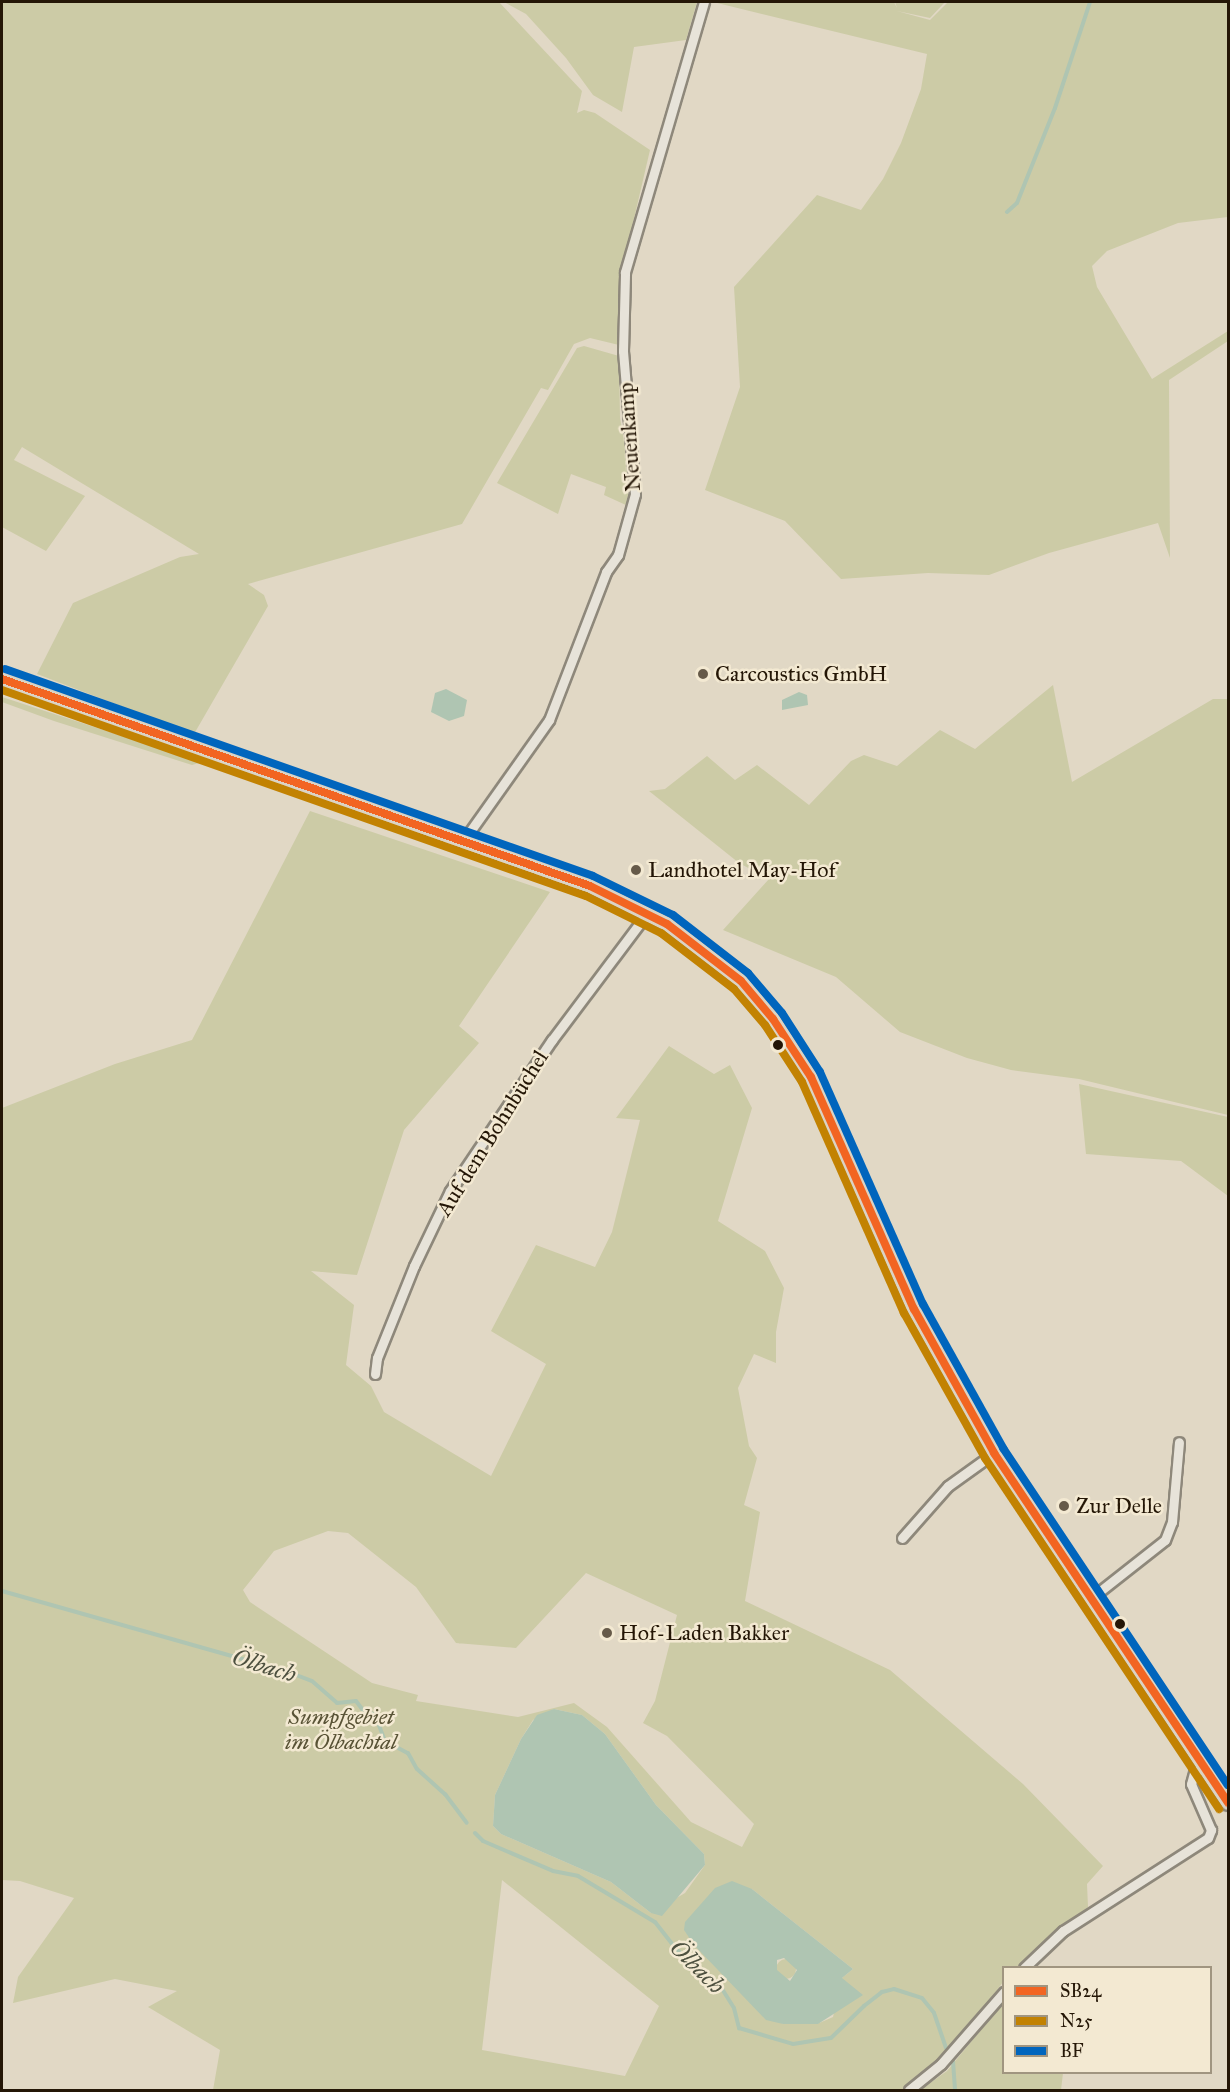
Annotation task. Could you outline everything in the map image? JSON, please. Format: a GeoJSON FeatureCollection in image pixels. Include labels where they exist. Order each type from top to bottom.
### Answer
{"type":"FeatureCollection","features":[{"type":"Feature","properties":{"kind":"main road"},"geometry":{"type":"LineString","coordinates":[[2,679],[590,886],[648,912],[701,947],[733,974],[787,1039],[829,1113],[914,1309],[994,1453],[1228,1803]]}},
{"type":"Feature","properties":{"kind":"street","name":"Neuenkamp"},"geometry":{"type":"LineString","coordinates":[[464,840],[549,720],[606,572],[621,545],[635,494],[623,351],[625,273],[704,2]]}},
{"type":"Feature","properties":{"kind":"street","name":"Auf dem Bohnbüchel"},"geometry":{"type":"LineString","coordinates":[[375,1374],[377,1358],[410,1275],[450,1191],[552,1040],[648,912]]}},
{"type":"Feature","properties":{"kind":"street"},"geometry":{"type":"LineString","coordinates":[[1090,1599],[1165,1540],[1172,1522],[1179,1442]]}},
{"type":"Feature","properties":{"kind":"street"},"geometry":{"type":"LineString","coordinates":[[902,1538],[948,1486],[994,1453]]}},
{"type":"Feature","properties":{"kind":"street"},"geometry":{"type":"LineString","coordinates":[[1026,1966],[1063,1931],[1209,1838],[1211,1830],[1191,1784],[1194,1773],[1204,1766]]}},
{"type":"Feature","properties":{"kind":"street"},"geometry":{"type":"LineString","coordinates":[[909,2091],[941,2064],[1002,1994]]}},
{"type":"Feature","properties":{"kind":"green space"},"geometry":{"type":"Polygon","coordinates":[[[2,2],[499,2],[582,91],[577,113],[584,110],[595,113],[650,150],[619,283],[619,345],[590,338],[574,344],[548,390],[541,388],[462,524],[248,584],[264,595],[268,606],[194,734],[37,674],[73,603],[180,557],[199,554],[22,447],[14,460],[85,496],[46,551],[2,527],[2,2]]]}},
{"type":"Feature","properties":{"kind":"green space"},"geometry":{"type":"Polygon","coordinates":[[[504,2],[697,2],[686,40],[634,47],[622,112],[593,95],[566,58],[526,14],[504,2]]]}},
{"type":"Feature","properties":{"kind":"green space"},"geometry":{"type":"Polygon","coordinates":[[[713,2],[894,2],[897,8],[895,2],[945,2],[930,18],[897,11],[930,20],[948,2],[1228,2],[1228,217],[1178,223],[1107,251],[1092,266],[1097,287],[1152,379],[1228,331],[1228,341],[1169,380],[1170,558],[1158,523],[1049,553],[989,575],[928,573],[841,579],[785,521],[705,490],[740,387],[734,287],[817,195],[861,210],[883,179],[901,143],[921,89],[927,54],[713,2]]]}},
{"type":"Feature","properties":{"kind":"green space"},"geometry":{"type":"Polygon","coordinates":[[[584,346],[619,356],[620,418],[632,485],[628,506],[604,495],[606,487],[571,474],[558,514],[497,483],[577,348],[584,346]]]}},
{"type":"Feature","properties":{"kind":"green space"},"geometry":{"type":"Polygon","coordinates":[[[1053,685],[1072,782],[1213,699],[1228,699],[1228,1115],[1079,1079],[1011,1070],[967,1058],[900,1032],[836,977],[723,930],[769,879],[739,863],[649,791],[665,789],[707,756],[735,780],[757,765],[809,805],[851,761],[864,755],[897,766],[940,730],[975,749],[1053,685]]]}},
{"type":"Feature","properties":{"kind":"green space"},"geometry":{"type":"Polygon","coordinates":[[[2,697],[202,762],[192,765],[54,721],[2,702],[2,697]]]}},
{"type":"Feature","properties":{"kind":"green space","name":"Sumpfgebiet im Ölbachtal"},"geometry":{"type":"Polygon","coordinates":[[[310,811],[550,892],[459,1026],[479,1043],[404,1130],[357,1275],[311,1271],[354,1305],[346,1365],[371,1386],[384,1412],[491,1476],[546,1364],[491,1331],[536,1245],[595,1267],[612,1232],[640,1120],[616,1118],[669,1046],[714,1074],[730,1065],[752,1108],[718,1221],[765,1251],[784,1288],[776,1332],[776,1363],[754,1354],[738,1388],[749,1446],[757,1458],[744,1505],[760,1512],[745,1601],[890,1670],[1023,1784],[1103,1866],[1087,1884],[1088,1907],[1018,1966],[1002,1966],[1002,1983],[950,2054],[906,2090],[213,2090],[220,2050],[148,2007],[177,1991],[115,1979],[13,2003],[18,1977],[74,1898],[20,1881],[2,1880],[2,1108],[115,1064],[192,1040],[310,811]],[[328,1531],[274,1551],[243,1590],[250,1602],[372,1683],[418,1695],[416,1701],[518,1717],[574,1703],[607,1727],[691,1822],[742,1847],[754,1824],[667,1736],[643,1723],[655,1701],[677,1615],[586,1573],[516,1648],[456,1643],[416,1587],[348,1533],[328,1531]],[[554,1709],[533,1720],[521,1739],[495,1795],[493,1826],[501,1834],[611,1882],[651,1913],[685,1893],[705,1865],[704,1854],[656,1805],[605,1734],[582,1715],[554,1709]],[[502,1880],[482,2050],[625,2076],[659,2006],[502,1880]],[[752,1889],[694,1945],[783,2024],[817,2024],[833,2017],[842,1978],[853,1969],[752,1889]]]}},
{"type":"Feature","properties":{"kind":"green space"},"geometry":{"type":"Polygon","coordinates":[[[1079,1084],[1228,1117],[1228,1196],[1181,1161],[1086,1154],[1079,1084]]]}},
{"type":"Feature","properties":{"kind":"green space"},"geometry":{"type":"Polygon","coordinates":[[[782,1959],[790,1959],[796,1965],[796,1973],[790,1979],[782,1979],[776,1973],[776,1965],[782,1959]]]}},
{"type":"Feature","properties":{"kind":"green space"},"geometry":{"type":"Polygon","coordinates":[[[1002,2004],[1002,2074],[1063,2074],[1061,2090],[920,2090],[947,2071],[1002,2004]]]}},
{"type":"Feature","properties":{"kind":"shaded area"},"geometry":{"type":"Polygon","coordinates":[[[446,689],[467,700],[464,716],[449,721],[431,712],[435,693],[446,689]]]}},
{"type":"Feature","properties":{"kind":"shaded area"},"geometry":{"type":"Polygon","coordinates":[[[799,692],[807,695],[808,705],[782,710],[782,700],[799,692]]]}},
{"type":"Feature","properties":{"kind":"shaded area"},"geometry":{"type":"Polygon","coordinates":[[[554,1709],[582,1715],[605,1734],[656,1805],[704,1854],[705,1865],[662,1916],[651,1913],[611,1882],[501,1834],[493,1826],[495,1795],[521,1739],[537,1715],[554,1709]]]}},
{"type":"Feature","properties":{"kind":"shaded area"},"geometry":{"type":"Polygon","coordinates":[[[732,1881],[752,1889],[853,1969],[842,1978],[863,1995],[818,2024],[783,2024],[766,2020],[694,1945],[684,1930],[685,1922],[715,1888],[732,1881]],[[784,1958],[777,1960],[777,1970],[790,1981],[797,1970],[784,1958]]]}},
{"type":"Feature","properties":{"kind":"waterway"},"geometry":{"type":"LineString","coordinates":[[1007,212],[1017,203],[1055,108],[1090,2]]}},
{"type":"Feature","properties":{"kind":"waterway","name":"Ölbach"},"geometry":{"type":"LineString","coordinates":[[2,1591],[291,1673],[312,1681],[337,1703],[356,1701],[362,1709],[375,1715],[385,1741],[408,1753],[417,1769],[445,1794],[467,1823]]}},
{"type":"Feature","properties":{"kind":"waterway","name":"Ölbach"},"geometry":{"type":"LineString","coordinates":[[475,1833],[483,1841],[553,1871],[578,1876],[655,1922],[676,1949],[719,1984],[734,2008],[739,2028],[793,2044],[831,2038],[864,2006],[882,1992],[894,1989],[922,1998],[934,2013],[946,2048]]}},
{"type":"Feature","properties":{"kind":"waterway","name":"Ölbach"},"geometry":{"type":"LineString","coordinates":[[953,2061],[955,2090]]}},
{"type":"Feature","properties":{"kind":"transit line","name":"BF"},"geometry":{"type":"LineString","coordinates":[[5,669],[593,876],[673,915],[748,973],[782,1013],[820,1072],[923,1304],[1003,1448],[1228,1785]]}},
{"type":"Feature","properties":{"kind":"transit line","name":"SB24"},"geometry":{"type":"LineString","coordinates":[[2,679],[590,886],[667,924],[741,981],[773,1019],[811,1077],[914,1309],[994,1453],[1228,1803]]}},
{"type":"Feature","properties":{"kind":"transit line","name":"N25"},"geometry":{"type":"LineString","coordinates":[[2,690],[586,896],[661,933],[734,989],[765,1025],[802,1082],[904,1313],[985,1458],[1219,1809]]}},
{"type":"Feature","properties":{"kind":"place","name":"Carcoustics GmbH"},"geometry":{"type":"Point","coordinates":[703,674]}},
{"type":"Feature","properties":{"kind":"place","name":"Landhotel May-Hof"},"geometry":{"type":"Point","coordinates":[636,870]}},
{"type":"Feature","properties":{"kind":"place","name":"Zur Delle"},"geometry":{"type":"Point","coordinates":[1064,1506]}},
{"type":"Feature","properties":{"kind":"place","name":"Hof-Laden Bakker"},"geometry":{"type":"Point","coordinates":[607,1633]}}]}
